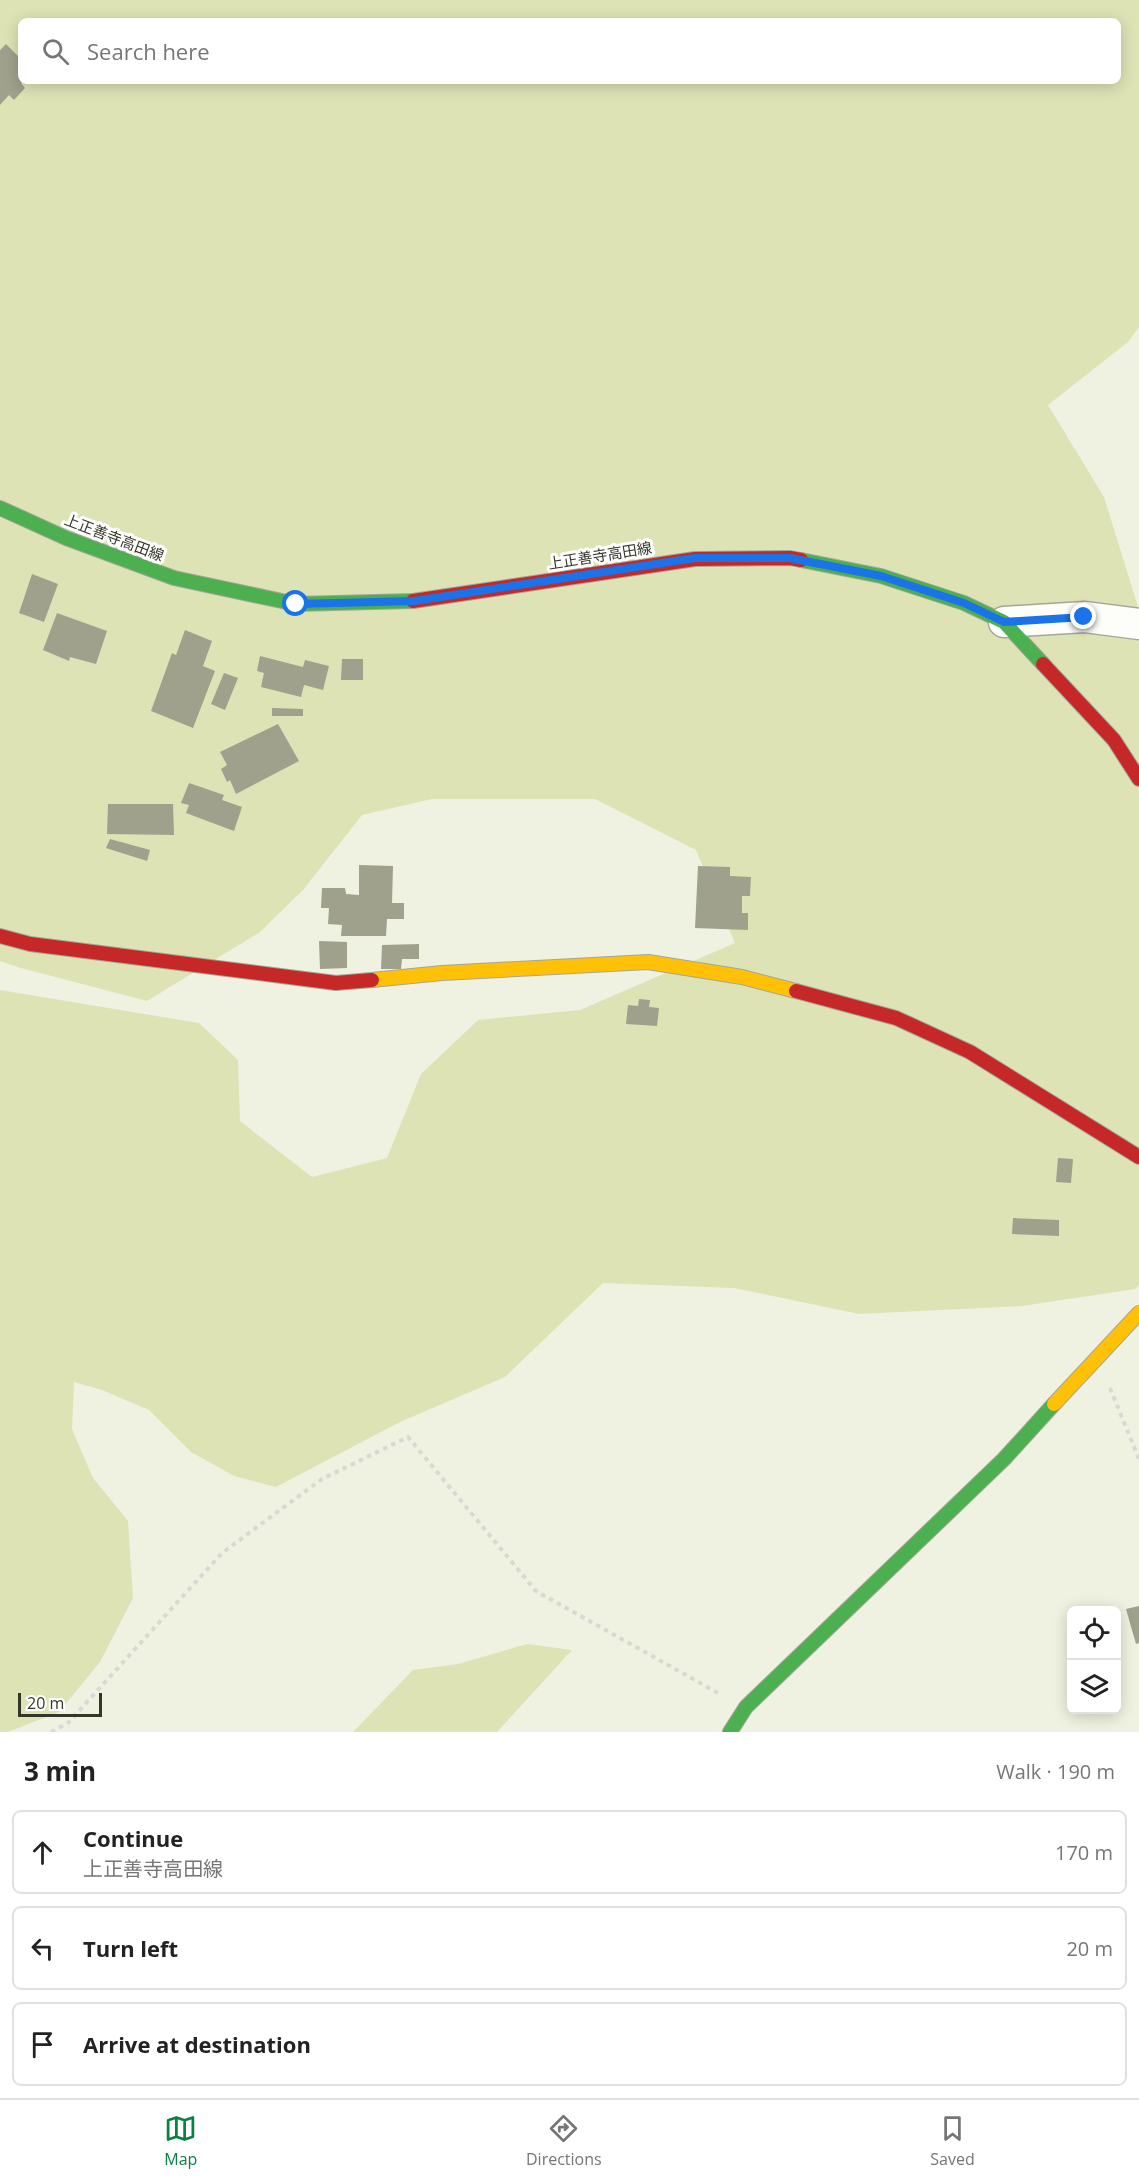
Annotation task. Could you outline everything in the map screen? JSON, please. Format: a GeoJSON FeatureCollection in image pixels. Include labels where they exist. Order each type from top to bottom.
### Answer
{"type":"FeatureCollection","features":[{"type":"Feature","properties":{"kind":"street","name":"上正善寺高田線"},"geometry":{"type":"LineString","coordinates":[[0,508],[66,538],[174,578],[296,604],[414,601],[695,558],[790,558],[881,576],[964,603],[1004,622],[1114,740],[1139,779]]}},
{"type":"Feature","properties":{"kind":"street"},"geometry":{"type":"LineString","coordinates":[[1004,622],[1084,617],[1139,624]]}},
{"type":"Feature","properties":{"kind":"street"},"geometry":{"type":"LineString","coordinates":[[0,936],[30,944],[336,983],[442,973],[648,962],[742,977],[896,1018],[970,1052],[1139,1157]]}},
{"type":"Feature","properties":{"kind":"street"},"geometry":{"type":"LineString","coordinates":[[730,1732],[746,1707],[1004,1460],[1139,1313]]}},
{"type":"Feature","properties":{"kind":"path"},"geometry":{"type":"LineString","coordinates":[[1097,1357],[1139,1459]]}},
{"type":"Feature","properties":{"kind":"path"},"geometry":{"type":"LineString","coordinates":[[51,1732],[68,1723],[222,1553],[322,1479],[408,1437],[536,1591],[689,1678],[746,1707]]}},
{"type":"Feature","properties":{"kind":"green space"},"geometry":{"type":"Polygon","coordinates":[[[0,0],[1139,0],[1139,327],[1128,342],[1048,405],[1104,497],[1139,610],[1139,1285],[1135,1289],[1022,1306],[859,1314],[734,1288],[603,1283],[505,1377],[400,1422],[276,1487],[234,1476],[191,1452],[149,1410],[102,1390],[74,1382],[72,1429],[93,1478],[128,1521],[133,1598],[100,1662],[59,1712],[8,1732],[0,1732],[0,990],[199,1023],[238,1060],[240,1121],[312,1177],[387,1158],[421,1074],[478,1020],[580,1010],[735,943],[696,850],[595,799],[432,799],[362,815],[303,890],[260,932],[147,1001],[0,961],[0,0]]]}},
{"type":"Feature","properties":{"kind":"green space"},"geometry":{"type":"Polygon","coordinates":[[[527,1644],[572,1650],[497,1732],[353,1732],[413,1670],[458,1664],[527,1644]]]}},
{"type":"Feature","properties":{"kind":"building"},"geometry":{"type":"Polygon","coordinates":[[[6,44],[18,56],[18,84],[22,84],[25,88],[14,100],[9,95],[0,105],[0,50],[6,44]]]}},
{"type":"Feature","properties":{"kind":"building"},"geometry":{"type":"Polygon","coordinates":[[[32,574],[58,584],[44,622],[19,613],[32,574]]]}},
{"type":"Feature","properties":{"kind":"building"},"geometry":{"type":"Polygon","coordinates":[[[57,613],[107,631],[96,664],[70,657],[69,661],[43,650],[57,613]]]}},
{"type":"Feature","properties":{"kind":"building"},"geometry":{"type":"Polygon","coordinates":[[[185,630],[212,641],[203,666],[215,671],[193,728],[151,711],[172,653],[176,655],[185,630]]]}},
{"type":"Feature","properties":{"kind":"building"},"geometry":{"type":"Polygon","coordinates":[[[260,656],[303,667],[305,660],[329,666],[323,690],[304,685],[301,697],[261,687],[264,673],[257,671],[260,656]]]}},
{"type":"Feature","properties":{"kind":"building"},"geometry":{"type":"Polygon","coordinates":[[[342,659],[363,659],[363,680],[341,680],[342,659]]]}},
{"type":"Feature","properties":{"kind":"building"},"geometry":{"type":"Polygon","coordinates":[[[224,673],[238,678],[225,710],[211,704],[224,673]]]}},
{"type":"Feature","properties":{"kind":"building"},"geometry":{"type":"Polygon","coordinates":[[[272,708],[303,709],[303,716],[272,716],[272,708]]]}},
{"type":"Feature","properties":{"kind":"building"},"geometry":{"type":"Polygon","coordinates":[[[278,724],[299,761],[236,794],[230,780],[227,782],[221,769],[227,765],[220,752],[278,724]]]}},
{"type":"Feature","properties":{"kind":"building"},"geometry":{"type":"Polygon","coordinates":[[[189,783],[224,795],[222,800],[242,807],[234,831],[186,813],[189,805],[181,803],[189,783]]]}},
{"type":"Feature","properties":{"kind":"building"},"geometry":{"type":"Polygon","coordinates":[[[108,804],[173,804],[174,835],[107,834],[108,804]]]}},
{"type":"Feature","properties":{"kind":"building"},"geometry":{"type":"Polygon","coordinates":[[[110,839],[150,850],[147,861],[106,848],[110,839]]]}},
{"type":"Feature","properties":{"kind":"building"},"geometry":{"type":"Polygon","coordinates":[[[359,865],[393,866],[392,903],[404,903],[404,919],[387,919],[386,936],[341,936],[342,925],[328,924],[329,908],[321,908],[322,888],[345,888],[346,894],[359,895],[359,865]]]}},
{"type":"Feature","properties":{"kind":"building"},"geometry":{"type":"Polygon","coordinates":[[[698,866],[730,867],[730,876],[751,877],[750,896],[742,896],[742,913],[748,913],[748,930],[695,928],[698,866]]]}},
{"type":"Feature","properties":{"kind":"building"},"geometry":{"type":"Polygon","coordinates":[[[319,941],[347,942],[347,968],[320,969],[319,941]]]}},
{"type":"Feature","properties":{"kind":"building"},"geometry":{"type":"Polygon","coordinates":[[[419,944],[419,959],[402,959],[401,969],[381,969],[382,945],[419,944]]]}},
{"type":"Feature","properties":{"kind":"building"},"geometry":{"type":"Polygon","coordinates":[[[639,999],[650,1000],[649,1007],[659,1008],[657,1026],[626,1024],[628,1005],[638,1006],[639,999]]]}},
{"type":"Feature","properties":{"kind":"building"},"geometry":{"type":"Polygon","coordinates":[[[1058,1158],[1073,1159],[1071,1183],[1056,1182],[1058,1158]]]}},
{"type":"Feature","properties":{"kind":"building"},"geometry":{"type":"Polygon","coordinates":[[[1013,1218],[1059,1220],[1059,1236],[1012,1234],[1013,1218]]]}},
{"type":"Feature","properties":{"kind":"building"},"geometry":{"type":"Polygon","coordinates":[[[1139,1606],[1139,1643],[1136,1644],[1126,1609],[1139,1606]]]}},
{"type":"Feature","properties":{"kind":"traffic: fast"},"geometry":{"type":"LineString","coordinates":[[0,508],[66,538],[174,578],[296,604],[413,601]]}},
{"type":"Feature","properties":{"kind":"traffic: fast"},"geometry":{"type":"LineString","coordinates":[[801,560],[881,576],[964,603],[1004,622],[1043,664]]}},
{"type":"Feature","properties":{"kind":"traffic: fast"},"geometry":{"type":"LineString","coordinates":[[730,1732],[746,1707],[1004,1459],[1054,1404]]}},
{"type":"Feature","properties":{"kind":"traffic: slow"},"geometry":{"type":"LineString","coordinates":[[372,980],[442,973],[648,962],[742,977],[796,991]]}},
{"type":"Feature","properties":{"kind":"traffic: slow"},"geometry":{"type":"LineString","coordinates":[[1054,1404],[1139,1313]]}},
{"type":"Feature","properties":{"kind":"traffic: jam"},"geometry":{"type":"LineString","coordinates":[[413,601],[695,559],[790,558],[801,560]]}},
{"type":"Feature","properties":{"kind":"traffic: jam"},"geometry":{"type":"LineString","coordinates":[[1043,664],[1114,740],[1139,779]]}},
{"type":"Feature","properties":{"kind":"traffic: jam"},"geometry":{"type":"LineString","coordinates":[[0,936],[30,944],[336,983],[372,980]]}},
{"type":"Feature","properties":{"kind":"traffic: jam"},"geometry":{"type":"LineString","coordinates":[[796,991],[896,1018],[970,1052],[1139,1157]]}},
{"type":"Feature","properties":{"kind":"route"},"geometry":{"type":"LineString","coordinates":[[296,604],[414,601],[695,558],[790,558],[881,576],[964,603],[1004,622],[1084,617]]}}]}
